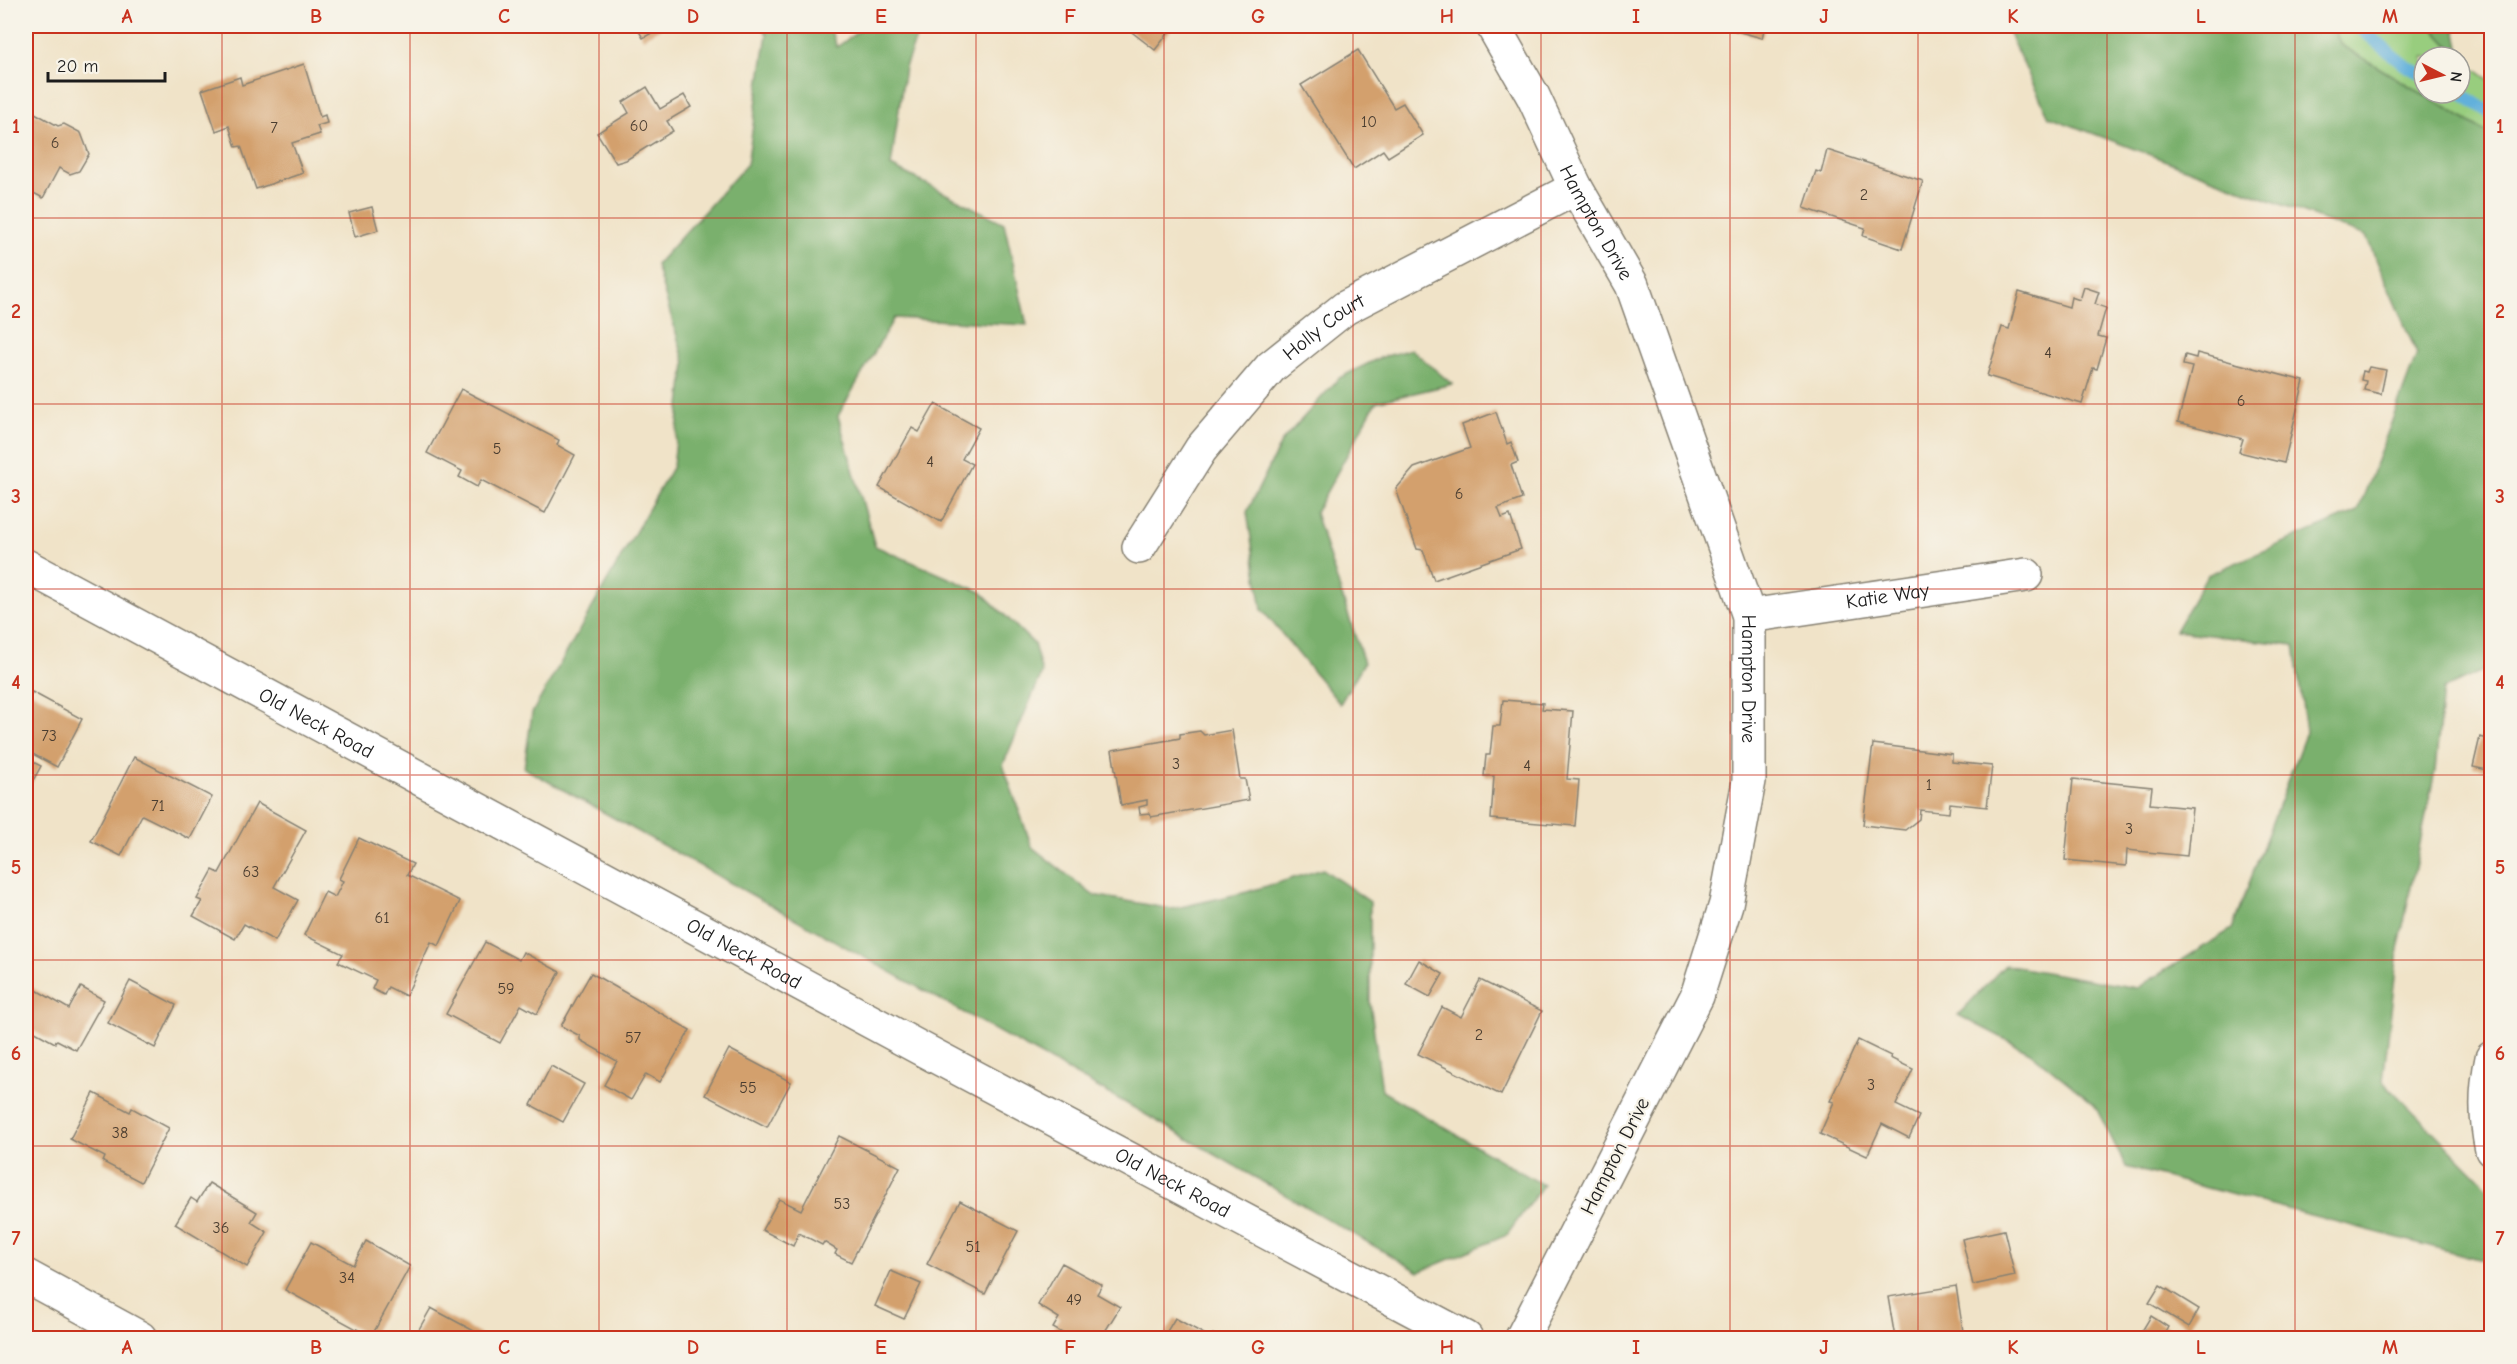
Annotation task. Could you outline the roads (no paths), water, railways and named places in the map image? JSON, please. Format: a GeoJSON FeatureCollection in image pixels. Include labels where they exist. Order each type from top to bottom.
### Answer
{"type":"FeatureCollection","features":[{"type":"Feature","properties":{"kind":"street","name":"Hampton Drive"},"geometry":{"type":"LineString","coordinates":[[1493,26],[1533,96],[1576,188],[1632,285],[1749,616],[1749,781],[1726,904],[1697,996],[1522,1338]]}},
{"type":"Feature","properties":{"kind":"street","name":"Holly Court"},"geometry":{"type":"LineString","coordinates":[[1139,547],[1201,449],[1270,367],[1345,308],[1576,188]]}},
{"type":"Feature","properties":{"kind":"street","name":"Old Neck Road"},"geometry":{"type":"LineString","coordinates":[[26,566],[907,1042],[1466,1338]]}},
{"type":"Feature","properties":{"kind":"street","name":"Katie Way"},"geometry":{"type":"LineString","coordinates":[[1749,616],[2026,575]]}},
{"type":"Feature","properties":{"kind":"street"},"geometry":{"type":"LineString","coordinates":[[2492,1058],[2487,1084],[2486,1124],[2492,1150]]}},
{"type":"Feature","properties":{"kind":"street"},"geometry":{"type":"LineString","coordinates":[[26,1276],[140,1338]]}},
{"type":"Feature","properties":{"kind":"waterway"},"geometry":{"type":"LineString","coordinates":[[2357,26],[2412,69]]}},
{"type":"Feature","properties":{"kind":"waterway"},"geometry":{"type":"LineString","coordinates":[[2472,101],[2492,114]]}}]}
